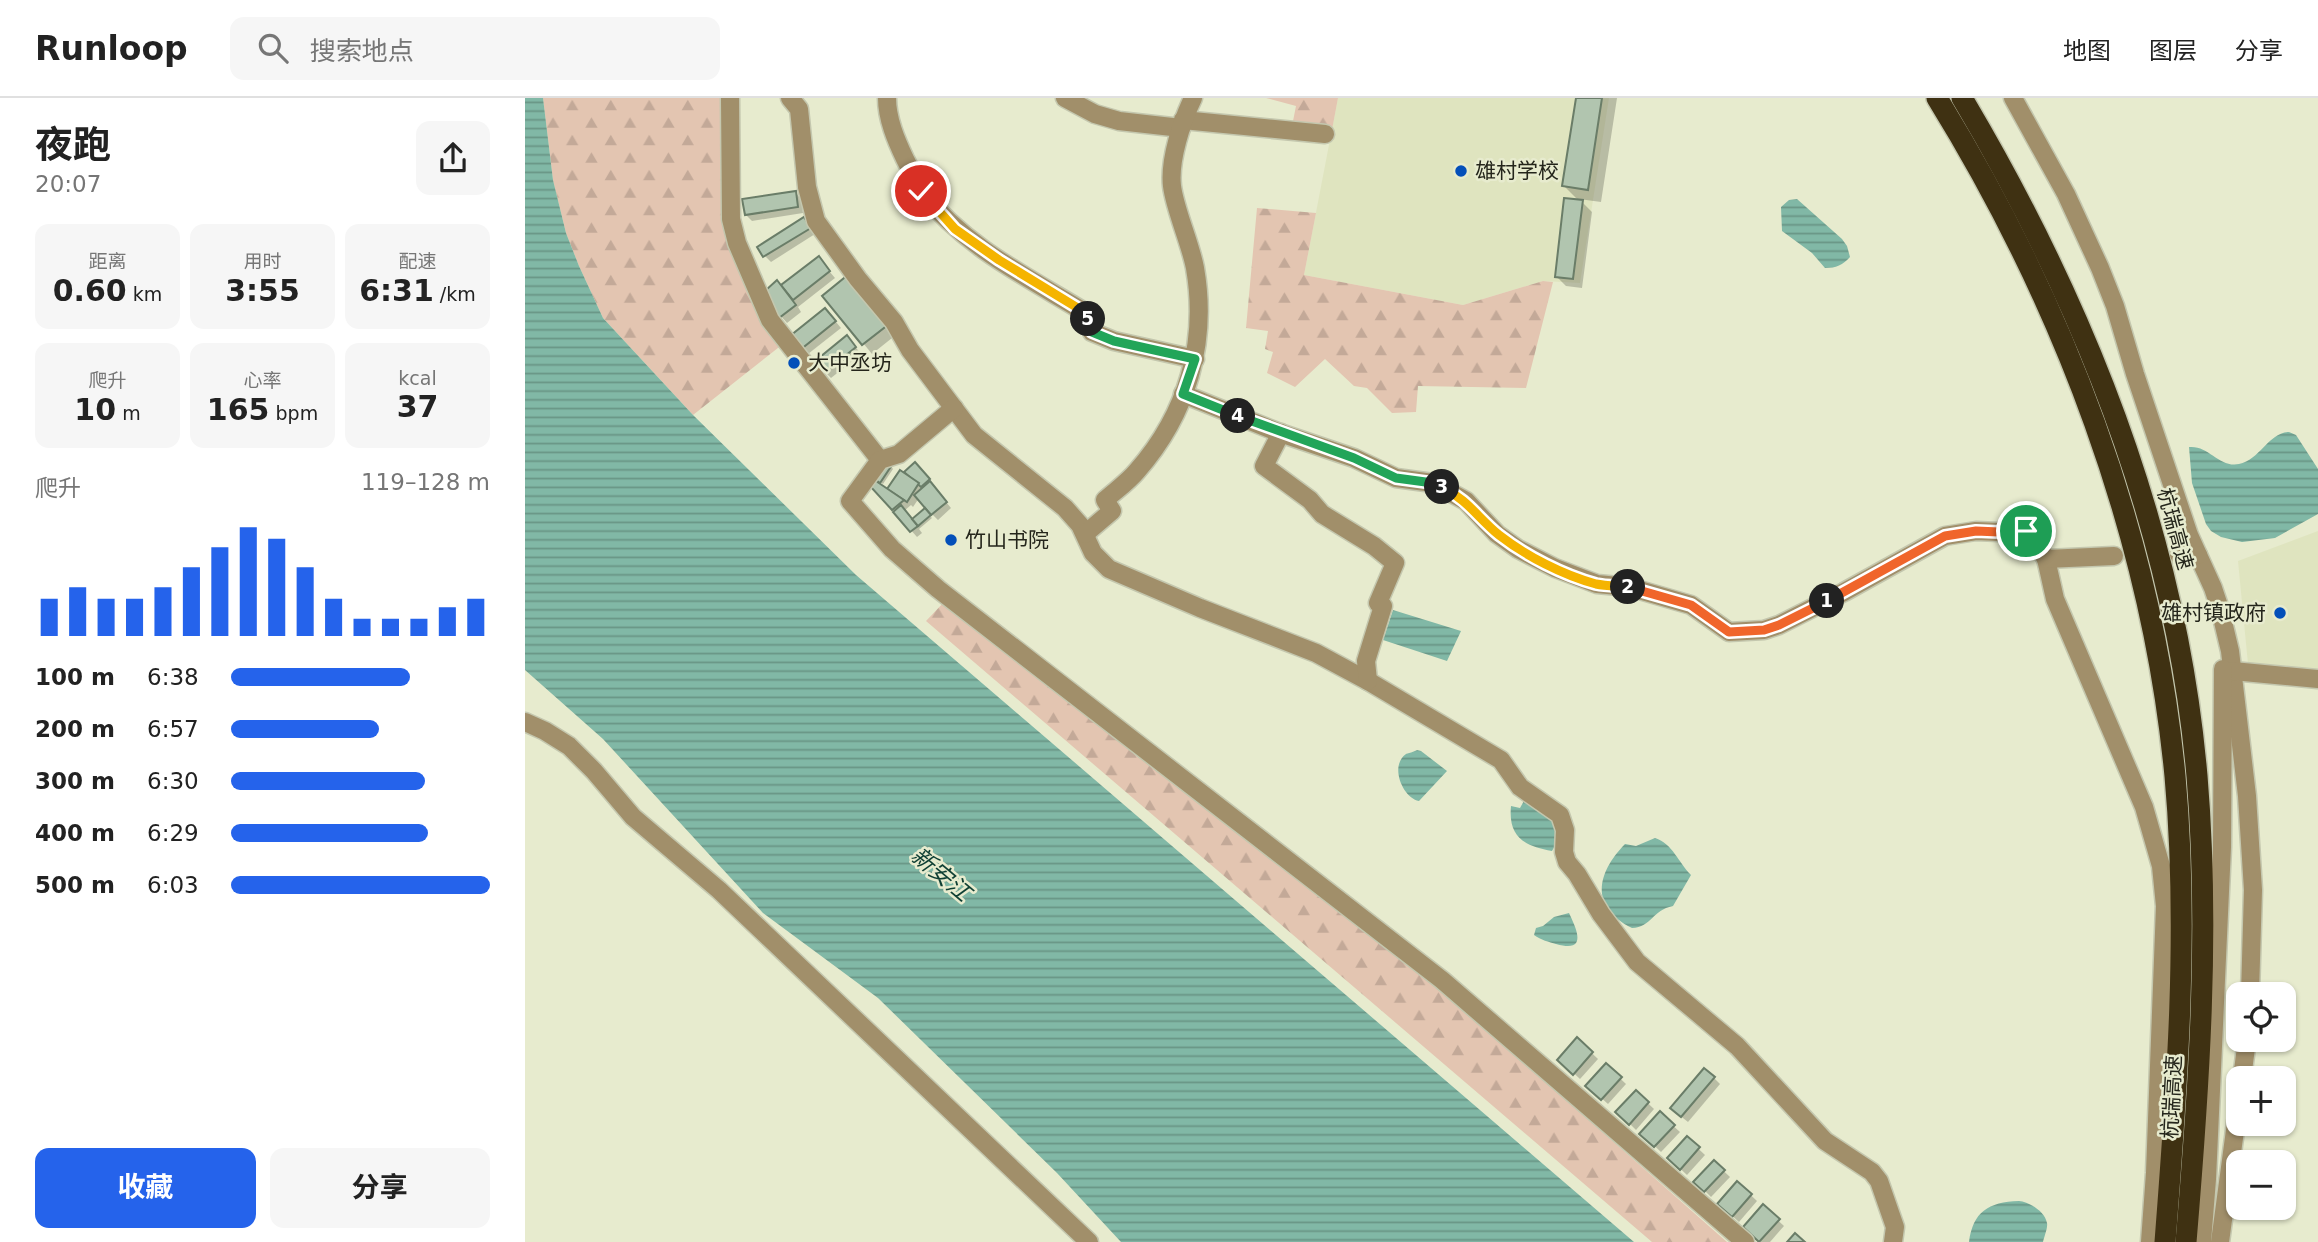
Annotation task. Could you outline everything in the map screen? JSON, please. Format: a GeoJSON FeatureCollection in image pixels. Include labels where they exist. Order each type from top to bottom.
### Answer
{"type":"FeatureCollection","features":[{"type":"Feature","properties":{"kind":"highway","name":"杭瑞高速"},"geometry":{"type":"LineString","coordinates":[[1937,98],[2019,247],[2060,334],[2108,463],[2151,621],[2169,723],[2178,817],[2179,995],[2162,1175],[2165,1242]]}},
{"type":"Feature","properties":{"kind":"highway","name":"杭瑞高速"},"geometry":{"type":"LineString","coordinates":[[1962,98],[2038,237],[2098,371],[2142,499],[2177,640],[2192,730],[2200,816],[2201,995],[2186,1242]]}},
{"type":"Feature","properties":{"kind":"street"},"geometry":{"type":"LineString","coordinates":[[730,98],[731,219],[741,255],[770,320],[880,460]]}},
{"type":"Feature","properties":{"kind":"street"},"geometry":{"type":"LineString","coordinates":[[790,98],[799,109],[807,187],[816,221],[858,279],[894,322],[910,350],[974,435],[1065,508],[1085,534],[1093,553],[1109,569],[1316,653],[1501,760],[1520,787],[1557,810],[1563,819],[1567,862],[1637,962],[1737,1046],[1825,1141],[1872,1172],[1882,1185],[1895,1227],[1893,1242]]}},
{"type":"Feature","properties":{"kind":"street"},"geometry":{"type":"LineString","coordinates":[[887,98],[887,110],[899,146],[921,191],[955,229],[999,260],[1086,313],[1092,332],[1114,341],[1195,359]]}},
{"type":"Feature","properties":{"kind":"street"},"geometry":{"type":"LineString","coordinates":[[1065,98],[1095,114],[1119,121],[1325,134]]}},
{"type":"Feature","properties":{"kind":"street"},"geometry":{"type":"LineString","coordinates":[[1085,534],[1112,511],[1105,500],[1136,472],[1174,420],[1195,359],[1199,314],[1195,271],[1171,185],[1182,124],[1193,98]]}},
{"type":"Feature","properties":{"kind":"street"},"geometry":{"type":"LineString","coordinates":[[2013,98],[2066,194],[2100,268],[2115,306],[2189,536],[2213,588],[2226,630],[2233,671],[2251,843],[2251,982]]}},
{"type":"Feature","properties":{"kind":"street"},"geometry":{"type":"LineString","coordinates":[[1183,394],[1281,433],[1354,458],[1396,478],[1433,483],[1466,501],[1497,534],[1518,549],[1555,568],[1597,584],[1629,587],[1691,605],[1729,632],[1764,630],[1779,625],[1844,593],[1945,536],[2019,529],[2032,536],[2046,559],[2055,598],[2144,807],[2161,866],[2165,906],[2162,1175],[2150,1242]]}},
{"type":"Feature","properties":{"kind":"street"},"geometry":{"type":"LineString","coordinates":[[954,408],[899,454],[880,460],[850,501],[892,549],[948,597],[1442,980],[1745,1242]]}},
{"type":"Feature","properties":{"kind":"street"},"geometry":{"type":"LineString","coordinates":[[1281,433],[1264,466],[1310,500],[1322,514],[1374,546],[1395,563],[1378,603],[1383,606],[1366,661],[1368,681]]}},
{"type":"Feature","properties":{"kind":"street"},"geometry":{"type":"LineString","coordinates":[[2179,555],[2198,555]]}},
{"type":"Feature","properties":{"kind":"street"},"geometry":{"type":"LineString","coordinates":[[2046,559],[2114,556]]}},
{"type":"Feature","properties":{"kind":"street"},"geometry":{"type":"LineString","coordinates":[[2202,1242],[2223,847],[2222,680],[2226,630]]}},
{"type":"Feature","properties":{"kind":"street"},"geometry":{"type":"LineString","coordinates":[[2233,671],[2318,679]]}},
{"type":"Feature","properties":{"kind":"street"},"geometry":{"type":"LineString","coordinates":[[525,722],[569,746],[633,817],[719,890],[1089,1242]]}},
{"type":"Feature","properties":{"kind":"street"},"geometry":{"type":"LineString","coordinates":[[2220,1242],[2234,1136]]}},
{"type":"Feature","properties":{"kind":"shaded area","name":"雄村学校"},"geometry":{"type":"Polygon","coordinates":[[[1338,98],[1609,98],[1580,283],[1543,281],[1463,305],[1304,275],[1338,98]]]}},
{"type":"Feature","properties":{"kind":"shaded area","name":"雄村镇政府"},"geometry":{"type":"Polygon","coordinates":[[[2318,531],[2318,670],[2248,664],[2238,561],[2318,531]]]}},
{"type":"Feature","properties":{"kind":"green space"},"geometry":{"type":"Polygon","coordinates":[[[543,98],[723,98],[724,230],[762,320],[783,344],[693,415],[603,318],[566,233],[553,180],[543,98]]]}},
{"type":"Feature","properties":{"kind":"green space"},"geometry":{"type":"Polygon","coordinates":[[[1266,98],[1338,98],[1332,130],[1292,126],[1296,106],[1266,98]]]}},
{"type":"Feature","properties":{"kind":"green space"},"geometry":{"type":"Polygon","coordinates":[[[1257,208],[1316,213],[1304,275],[1463,305],[1543,281],[1553,282],[1526,388],[1418,386],[1416,412],[1392,413],[1367,388],[1354,386],[1325,359],[1295,387],[1267,373],[1273,352],[1265,349],[1268,331],[1246,328],[1257,208]]]}},
{"type":"Feature","properties":{"kind":"green space"},"geometry":{"type":"Polygon","coordinates":[[[945,601],[1467,1008],[1532,1070],[1727,1242],[1652,1242],[926,621],[945,601]]]}},
{"type":"Feature","properties":{"kind":"water","name":"新安江"},"geometry":{"type":"Polygon","coordinates":[[[525,98],[543,98],[553,180],[566,233],[603,318],[693,415],[856,575],[1634,1242],[1121,1242],[1057,1173],[878,998],[763,913],[603,739],[525,670],[525,98]]]}},
{"type":"Feature","properties":{"kind":"water"},"geometry":{"type":"Polygon","coordinates":[[[1797,199],[1842,239],[1850,257],[1845,262],[1836,267],[1825,268],[1812,253],[1782,231],[1781,207],[1789,200],[1797,199]]]}},
{"type":"Feature","properties":{"kind":"water"},"geometry":{"type":"Polygon","coordinates":[[[2289,432],[2296,435],[2318,469],[2318,514],[2275,538],[2242,542],[2221,537],[2211,531],[2192,483],[2189,447],[2202,449],[2226,463],[2239,464],[2253,457],[2275,437],[2289,432]]]}},
{"type":"Feature","properties":{"kind":"water"},"geometry":{"type":"Polygon","coordinates":[[[1393,610],[1461,631],[1447,661],[1383,640],[1393,610]]]}},
{"type":"Feature","properties":{"kind":"water"},"geometry":{"type":"Polygon","coordinates":[[[1417,750],[1447,771],[1419,801],[1413,799],[1403,788],[1398,773],[1401,759],[1417,750]]]}},
{"type":"Feature","properties":{"kind":"water"},"geometry":{"type":"Polygon","coordinates":[[[1525,799],[1554,819],[1560,837],[1552,851],[1526,843],[1515,833],[1511,806],[1520,808],[1525,799]]]}},
{"type":"Feature","properties":{"kind":"water"},"geometry":{"type":"Polygon","coordinates":[[[1655,838],[1671,849],[1691,875],[1673,906],[1661,911],[1644,925],[1632,928],[1618,920],[1609,910],[1604,900],[1603,878],[1615,855],[1625,844],[1636,846],[1655,838]]]}},
{"type":"Feature","properties":{"kind":"water"},"geometry":{"type":"Polygon","coordinates":[[[1569,913],[1577,933],[1576,943],[1573,945],[1556,944],[1534,935],[1536,928],[1554,917],[1569,913]]]}},
{"type":"Feature","properties":{"kind":"water"},"geometry":{"type":"Polygon","coordinates":[[[2019,1201],[2036,1208],[2046,1219],[2043,1242],[1969,1242],[1974,1223],[1984,1211],[1999,1204],[2019,1201]]]}},
{"type":"Feature","properties":{"kind":"building"},"geometry":{"type":"Polygon","coordinates":[[[1576,98],[1602,98],[1588,190],[1562,186],[1576,98]]]}},
{"type":"Feature","properties":{"kind":"building"},"geometry":{"type":"Polygon","coordinates":[[[796,191],[798,207],[745,215],[742,199],[796,191]]]}},
{"type":"Feature","properties":{"kind":"building"},"geometry":{"type":"Polygon","coordinates":[[[1564,198],[1583,200],[1573,279],[1555,277],[1564,198]]]}},
{"type":"Feature","properties":{"kind":"building"},"geometry":{"type":"Polygon","coordinates":[[[804,217],[811,228],[763,257],[757,247],[804,217]]]}},
{"type":"Feature","properties":{"kind":"building"},"geometry":{"type":"Polygon","coordinates":[[[819,256],[830,271],[793,300],[781,285],[819,256]]]}},
{"type":"Feature","properties":{"kind":"building"},"geometry":{"type":"Polygon","coordinates":[[[849,274],[889,324],[862,345],[822,296],[849,274]]]}},
{"type":"Feature","properties":{"kind":"building"},"geometry":{"type":"Polygon","coordinates":[[[777,280],[796,305],[779,318],[771,307],[766,290],[777,280]]]}},
{"type":"Feature","properties":{"kind":"building"},"geometry":{"type":"Polygon","coordinates":[[[825,308],[836,321],[800,350],[790,336],[825,308]]]}},
{"type":"Feature","properties":{"kind":"building"},"geometry":{"type":"Polygon","coordinates":[[[847,335],[856,347],[823,374],[814,362],[847,335]]]}},
{"type":"Feature","properties":{"kind":"building"},"geometry":{"type":"Polygon","coordinates":[[[886,460],[892,465],[880,483],[873,478],[886,460]]]}},
{"type":"Feature","properties":{"kind":"building"},"geometry":{"type":"Polygon","coordinates":[[[915,462],[930,479],[921,487],[904,472],[915,462]]]}},
{"type":"Feature","properties":{"kind":"building"},"geometry":{"type":"Polygon","coordinates":[[[900,470],[919,483],[907,502],[887,489],[900,470]]]}},
{"type":"Feature","properties":{"kind":"building"},"geometry":{"type":"Polygon","coordinates":[[[873,479],[904,500],[892,510],[869,485],[873,479]]]}},
{"type":"Feature","properties":{"kind":"building"},"geometry":{"type":"Polygon","coordinates":[[[930,481],[947,502],[931,515],[914,495],[930,481]]]}},
{"type":"Feature","properties":{"kind":"building"},"geometry":{"type":"Polygon","coordinates":[[[901,505],[918,526],[910,532],[893,512],[901,505]]]}},
{"type":"Feature","properties":{"kind":"building"},"geometry":{"type":"Polygon","coordinates":[[[925,508],[931,515],[918,526],[912,519],[925,508]]]}},
{"type":"Feature","properties":{"kind":"building"},"geometry":{"type":"Polygon","coordinates":[[[1577,1037],[1593,1052],[1573,1075],[1557,1060],[1577,1037]]]}},
{"type":"Feature","properties":{"kind":"building"},"geometry":{"type":"Polygon","coordinates":[[[1606,1063],[1622,1077],[1601,1100],[1585,1086],[1606,1063]]]}},
{"type":"Feature","properties":{"kind":"building"},"geometry":{"type":"Polygon","coordinates":[[[1704,1068],[1715,1077],[1681,1117],[1670,1108],[1704,1068]]]}},
{"type":"Feature","properties":{"kind":"building"},"geometry":{"type":"Polygon","coordinates":[[[1636,1090],[1649,1102],[1629,1125],[1615,1112],[1636,1090]]]}},
{"type":"Feature","properties":{"kind":"building"},"geometry":{"type":"Polygon","coordinates":[[[1660,1111],[1675,1125],[1654,1147],[1639,1134],[1660,1111]]]}},
{"type":"Feature","properties":{"kind":"building"},"geometry":{"type":"Polygon","coordinates":[[[1687,1136],[1700,1147],[1680,1170],[1667,1158],[1687,1136]]]}},
{"type":"Feature","properties":{"kind":"building"},"geometry":{"type":"Polygon","coordinates":[[[1714,1160],[1725,1170],[1704,1192],[1693,1182],[1714,1160]]]}},
{"type":"Feature","properties":{"kind":"building"},"geometry":{"type":"Polygon","coordinates":[[[1737,1181],[1752,1194],[1732,1217],[1717,1204],[1737,1181]]]}},
{"type":"Feature","properties":{"kind":"building"},"geometry":{"type":"Polygon","coordinates":[[[1763,1204],[1780,1219],[1759,1242],[1743,1227],[1763,1204]]]}},
{"type":"Feature","properties":{"kind":"building"},"geometry":{"type":"Polygon","coordinates":[[[1795,1233],[1805,1242],[1787,1242],[1795,1233]]]}},
{"type":"Feature","properties":{"kind":"place","name":"雄村学校"},"geometry":{"type":"Point","coordinates":[1461,171]}},
{"type":"Feature","properties":{"kind":"place","name":"大中丞坊"},"geometry":{"type":"Point","coordinates":[794,363]}},
{"type":"Feature","properties":{"kind":"place","name":"竹山书院"},"geometry":{"type":"Point","coordinates":[951,540]}},
{"type":"Feature","properties":{"kind":"place","name":"雄村镇政府"},"geometry":{"type":"Point","coordinates":[2280,613]}},
{"type":"Feature","properties":{"kind":"route"},"geometry":{"type":"LineString","coordinates":[[921,191],[955,229],[999,260],[1086,313],[1092,332],[1114,341],[1195,359],[1183,394],[1281,433],[1354,458],[1396,478],[1433,483],[1466,501],[1497,534],[1518,549],[1555,568],[1597,584],[1653,592],[1691,605],[1729,632],[1764,630],[1779,625],[1844,593],[1945,536],[1976,531],[2026,531]]}}]}
